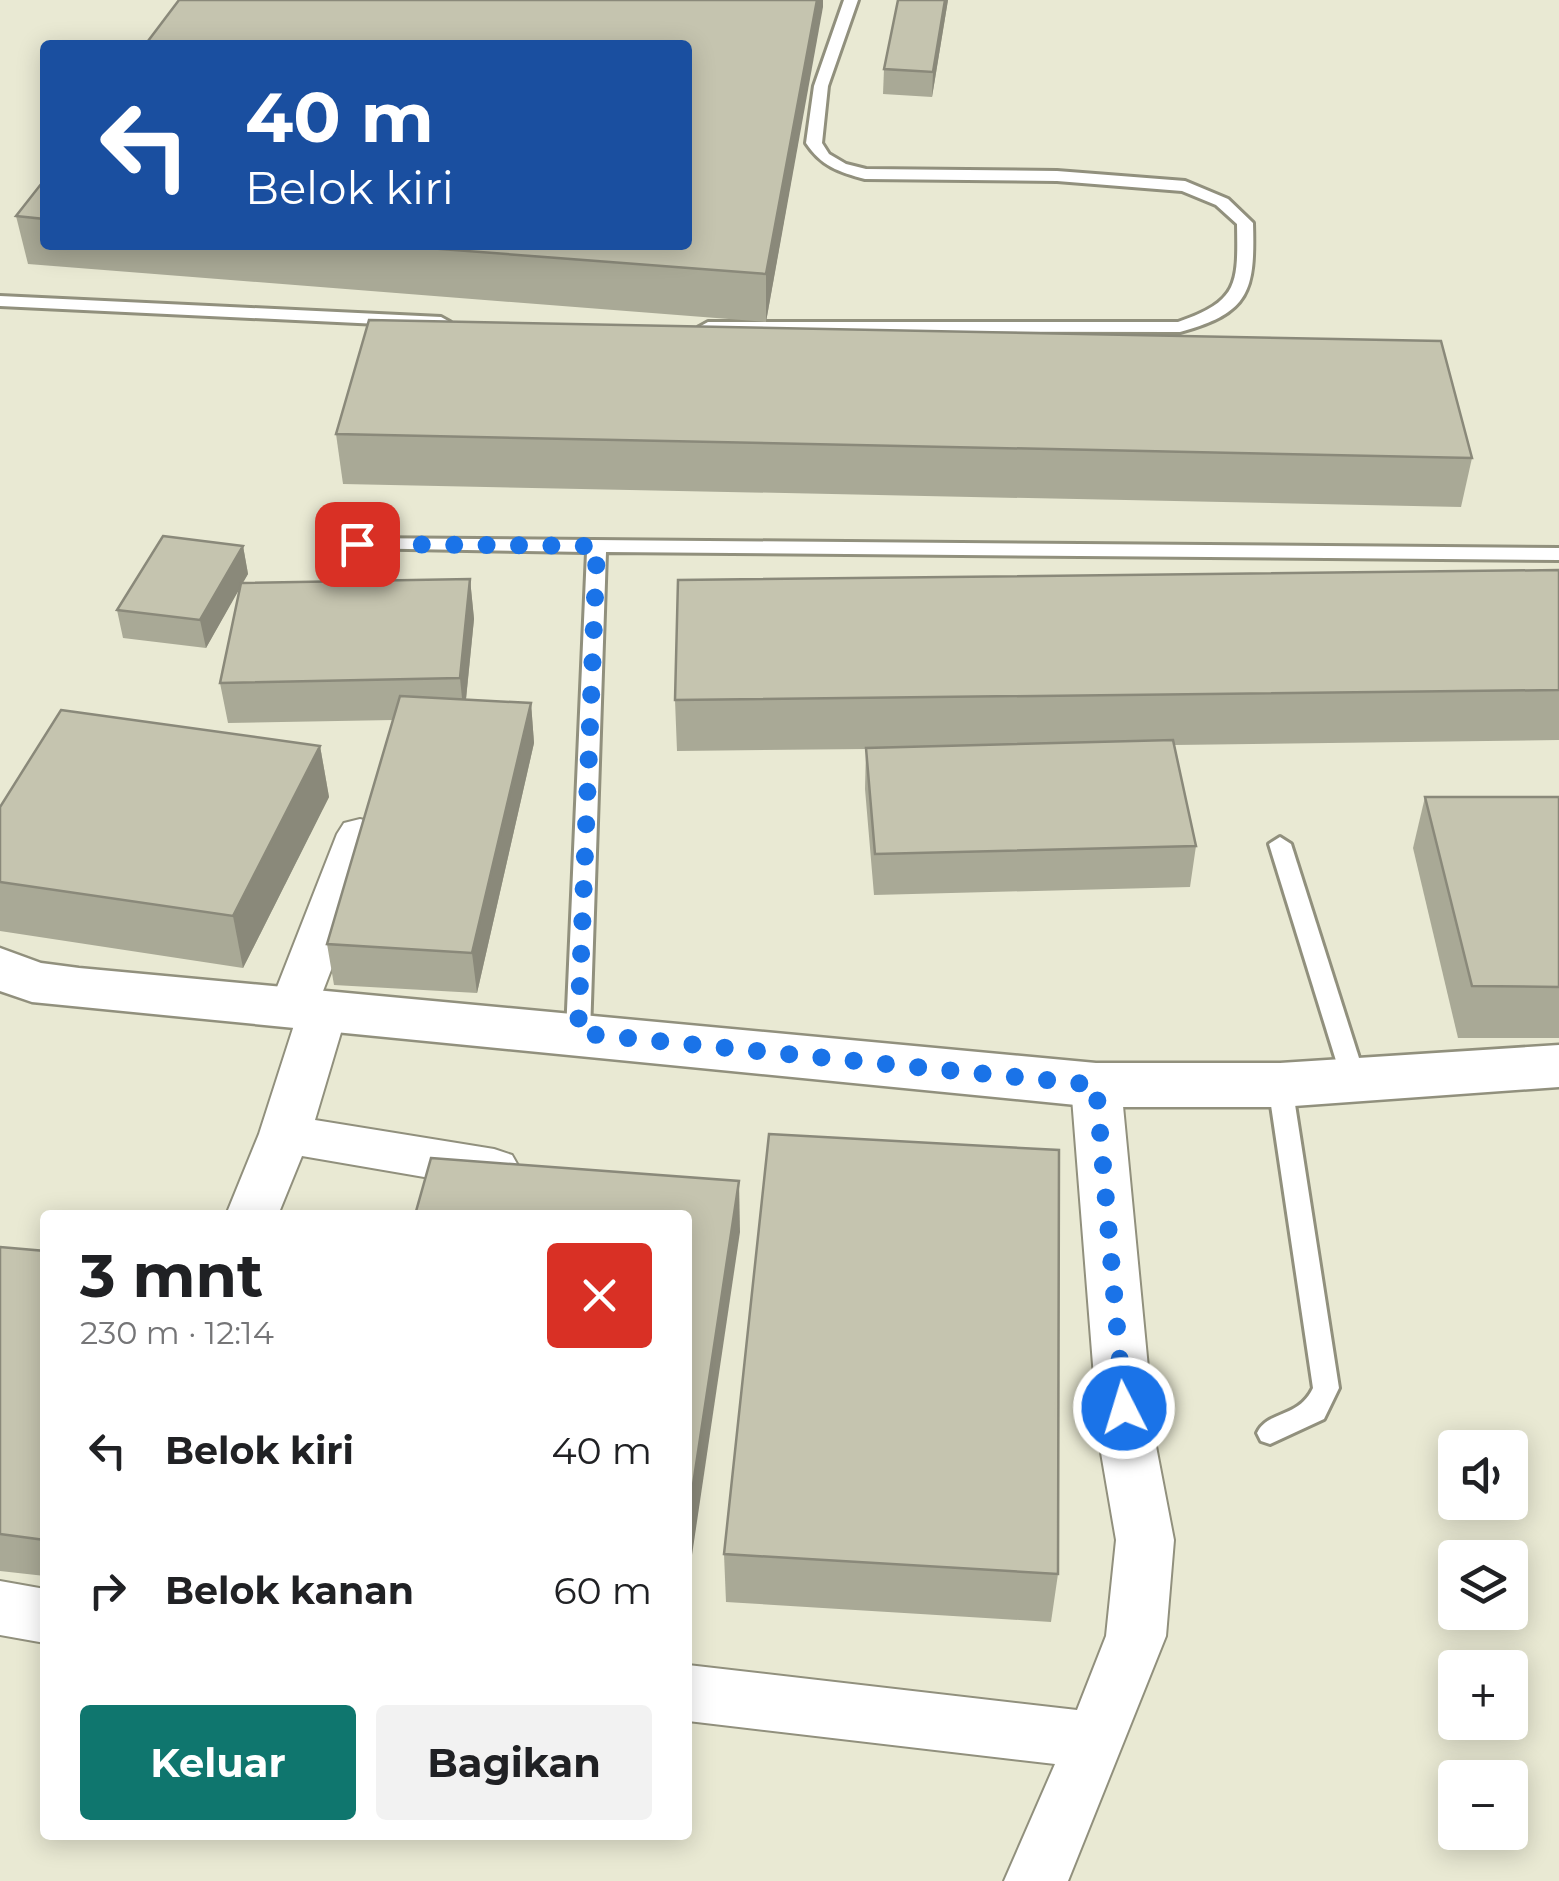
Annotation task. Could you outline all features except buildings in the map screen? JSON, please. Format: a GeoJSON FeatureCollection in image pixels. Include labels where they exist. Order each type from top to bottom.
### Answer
{"type":"FeatureCollection","features":[{"type":"Feature","properties":{"kind":"street"},"geometry":{"type":"LineString","coordinates":[[254,1210],[285,1134],[309,1007],[360,834]]}},
{"type":"Feature","properties":{"kind":"street"},"geometry":{"type":"LineString","coordinates":[[0,968],[32,982],[79,988],[1096,1085],[1280,1085],[1559,1066]]}},
{"type":"Feature","properties":{"kind":"street"},"geometry":{"type":"LineString","coordinates":[[1036,1881],[1096,1742],[1136,1636],[1145,1540],[1127,1441],[1096,1085]]}},
{"type":"Feature","properties":{"kind":"street"},"geometry":{"type":"LineString","coordinates":[[285,1134],[540,1175]]}},
{"type":"Feature","properties":{"kind":"street"},"geometry":{"type":"LineString","coordinates":[[0,1608],[40,1615]]}},
{"type":"Feature","properties":{"kind":"street"},"geometry":{"type":"LineString","coordinates":[[692,1694],[896,1714],[1096,1742]]}},
{"type":"Feature","properties":{"kind":"lane"},"geometry":{"type":"LineString","coordinates":[[693,327],[1180,327],[1216,316],[1237,300],[1248,281],[1246,223],[1222,202],[1185,186],[1058,176],[866,174],[824,157],[814,143],[821,86],[852,0]]}},
{"type":"Feature","properties":{"kind":"lane"},"geometry":{"type":"LineString","coordinates":[[0,301],[455,322]]}},
{"type":"Feature","properties":{"kind":"lane"},"geometry":{"type":"LineString","coordinates":[[357,544],[1559,554]]}},
{"type":"Feature","properties":{"kind":"lane"},"geometry":{"type":"LineString","coordinates":[[578,1033],[597,546]]}},
{"type":"Feature","properties":{"kind":"lane"},"geometry":{"type":"LineString","coordinates":[[1280,844],[1354,1080]]}},
{"type":"Feature","properties":{"kind":"lane"},"geometry":{"type":"LineString","coordinates":[[1270,1433],[1315,1412],[1326,1388],[1280,1085]]}},
{"type":"Feature","properties":{"kind":"route"},"geometry":{"type":"LineString","coordinates":[[357,544],[597,546],[578,1033],[1096,1085],[1124,1408]]}}]}
